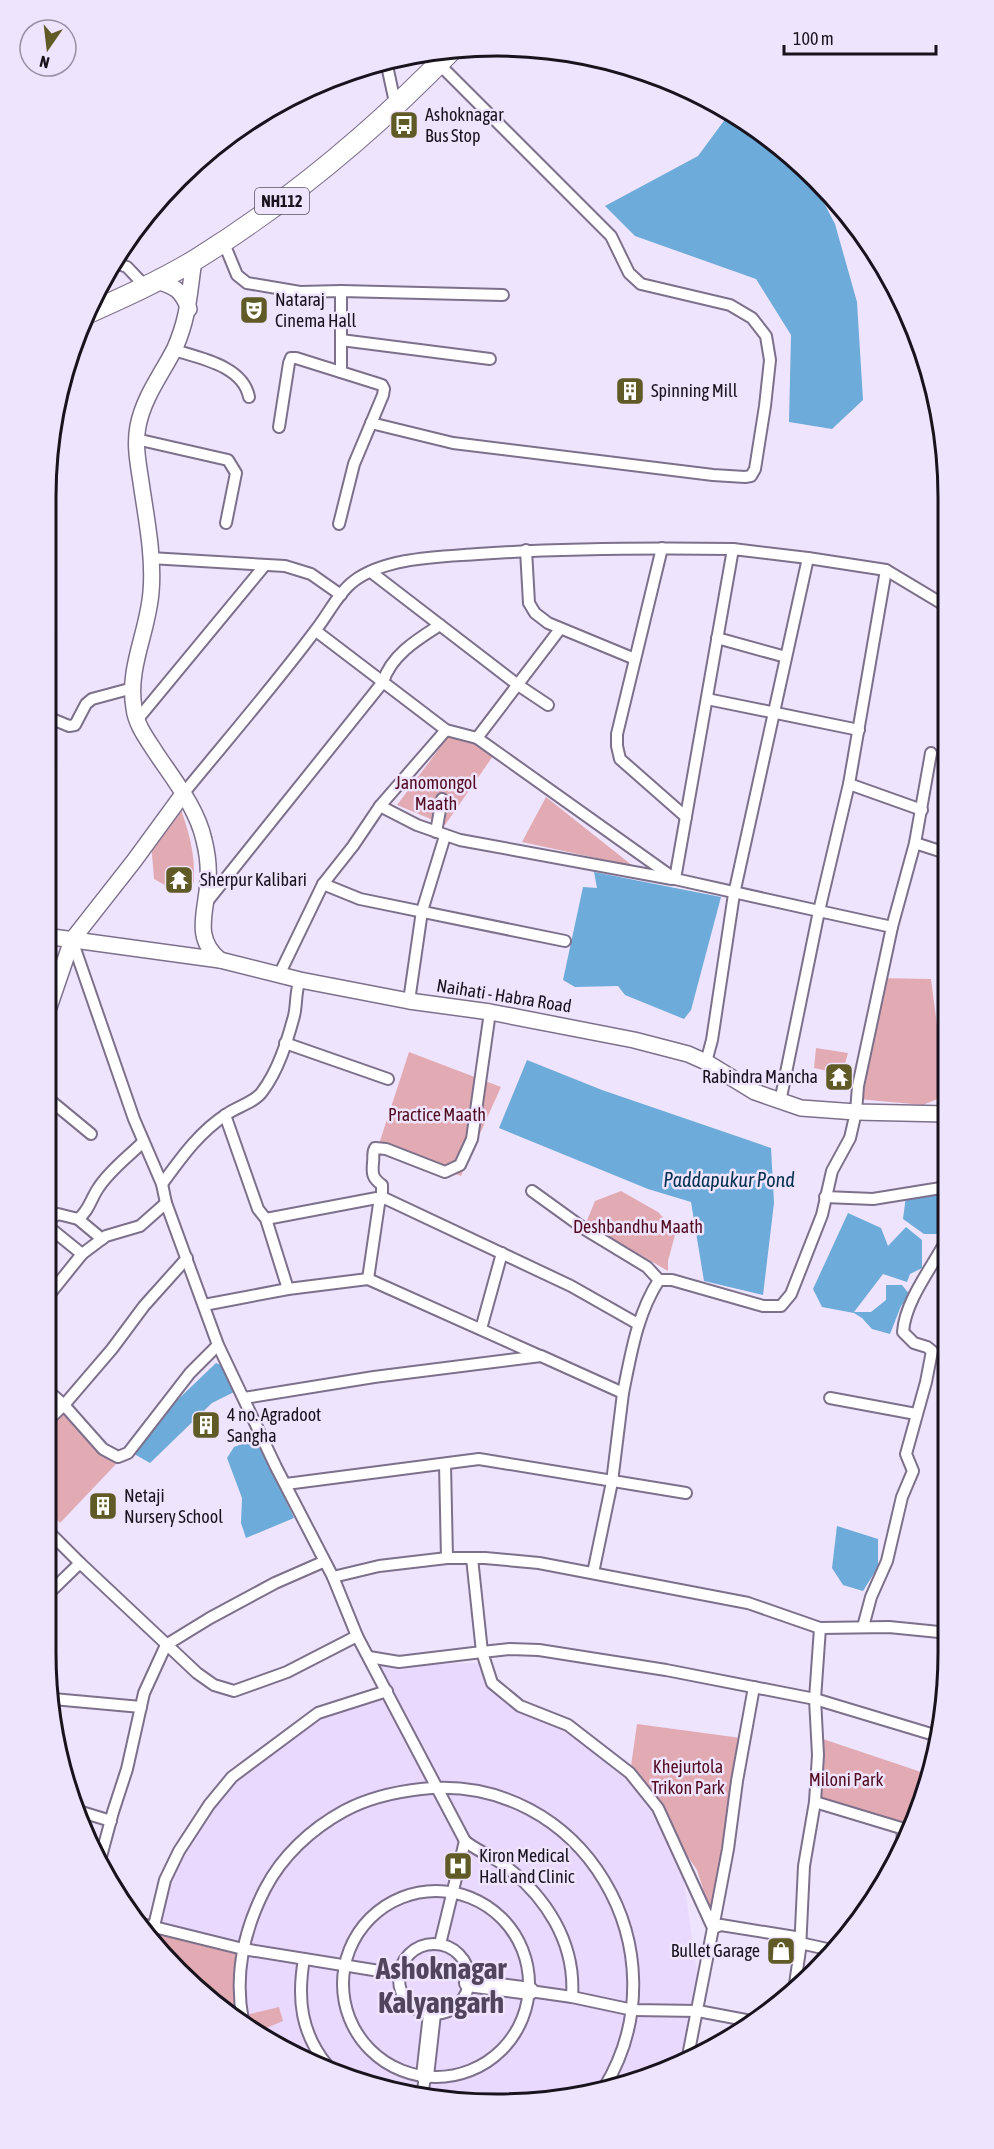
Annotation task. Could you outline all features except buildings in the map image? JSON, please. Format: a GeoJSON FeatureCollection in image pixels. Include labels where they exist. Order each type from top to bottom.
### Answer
{"type":"FeatureCollection","features":[{"type":"Feature","properties":{"kind":"highway","name":"NH112"},"geometry":{"type":"LineString","coordinates":[[98,309],[151,284],[194,260],[257,219],[297,190],[396,108],[444,59]]}},
{"type":"Feature","properties":{"kind":"main road"},"geometry":{"type":"LineString","coordinates":[[194,260],[189,309],[174,350],[152,388],[141,413],[136,439],[150,558],[151,594],[136,660],[133,688],[137,720],[197,818],[204,839],[208,880],[203,937],[213,954],[220,960]]}},
{"type":"Feature","properties":{"kind":"main road"},"geometry":{"type":"LineString","coordinates":[[151,284],[180,291],[189,309]]}},
{"type":"Feature","properties":{"kind":"main road"},"geometry":{"type":"LineString","coordinates":[[56,987],[72,940],[183,794]]}},
{"type":"Feature","properties":{"kind":"main road","name":"Naihati - Habra Road"},"geometry":{"type":"LineString","coordinates":[[56,938],[220,960],[300,980],[408,1001],[490,1012],[634,1040],[688,1054],[706,1062],[755,1092],[801,1108],[856,1113],[938,1114]]}},
{"type":"Feature","properties":{"kind":"main road"},"geometry":{"type":"LineString","coordinates":[[468,1983],[531,1991]]}},
{"type":"Feature","properties":{"kind":"main road"},"geometry":{"type":"LineString","coordinates":[[424,2076],[432,2014]]}},
{"type":"Feature","properties":{"kind":"street"},"geometry":{"type":"LineString","coordinates":[[371,423],[453,442],[712,475],[745,477],[751,476],[755,469],[770,360],[766,336],[752,318],[730,305],[641,284],[629,273],[611,236],[448,58]]}},
{"type":"Feature","properties":{"kind":"street"},"geometry":{"type":"LineString","coordinates":[[388,70],[396,108]]}},
{"type":"Feature","properties":{"kind":"street"},"geometry":{"type":"LineString","coordinates":[[223,242],[237,275],[243,282],[300,292],[502,295]]}},
{"type":"Feature","properties":{"kind":"street"},"geometry":{"type":"LineString","coordinates":[[122,265],[151,284]]}},
{"type":"Feature","properties":{"kind":"street"},"geometry":{"type":"LineString","coordinates":[[341,291],[341,372]]}},
{"type":"Feature","properties":{"kind":"street"},"geometry":{"type":"LineString","coordinates":[[341,340],[490,358]]}},
{"type":"Feature","properties":{"kind":"street"},"geometry":{"type":"LineString","coordinates":[[174,350],[224,368],[240,378],[249,397]]}},
{"type":"Feature","properties":{"kind":"street"},"geometry":{"type":"LineString","coordinates":[[279,427],[291,358],[382,384],[384,389],[354,464],[339,524]]}},
{"type":"Feature","properties":{"kind":"street"},"geometry":{"type":"LineString","coordinates":[[136,439],[228,460],[236,472],[226,523]]}},
{"type":"Feature","properties":{"kind":"street"},"geometry":{"type":"LineString","coordinates":[[662,548],[616,746],[620,759],[686,817]]}},
{"type":"Feature","properties":{"kind":"street"},"geometry":{"type":"LineString","coordinates":[[675,879],[733,549]]}},
{"type":"Feature","properties":{"kind":"street"},"geometry":{"type":"LineString","coordinates":[[183,794],[316,631],[354,580],[392,564],[412,559],[526,550],[733,549],[886,570],[938,601]]}},
{"type":"Feature","properties":{"kind":"street"},"geometry":{"type":"LineString","coordinates":[[526,550],[529,603],[536,613],[560,629],[635,659]]}},
{"type":"Feature","properties":{"kind":"street"},"geometry":{"type":"LineString","coordinates":[[150,558],[265,565],[300,570],[311,574],[341,595]]}},
{"type":"Feature","properties":{"kind":"street"},"geometry":{"type":"LineString","coordinates":[[706,1062],[712,1040],[734,894],[808,558]]}},
{"type":"Feature","properties":{"kind":"street"},"geometry":{"type":"LineString","coordinates":[[137,720],[265,565]]}},
{"type":"Feature","properties":{"kind":"street"},"geometry":{"type":"LineString","coordinates":[[780,1102],[819,911],[849,784],[886,570]]}},
{"type":"Feature","properties":{"kind":"street"},"geometry":{"type":"LineString","coordinates":[[371,572],[518,685],[548,705]]}},
{"type":"Feature","properties":{"kind":"street"},"geometry":{"type":"LineString","coordinates":[[206,903],[383,682],[386,671],[409,645],[440,625]]}},
{"type":"Feature","properties":{"kind":"street"},"geometry":{"type":"LineString","coordinates":[[477,738],[560,629]]}},
{"type":"Feature","properties":{"kind":"street"},"geometry":{"type":"LineString","coordinates":[[316,631],[446,730],[477,738],[675,879]]}},
{"type":"Feature","properties":{"kind":"street"},"geometry":{"type":"LineString","coordinates":[[717,638],[786,657]]}},
{"type":"Feature","properties":{"kind":"street"},"geometry":{"type":"LineString","coordinates":[[56,721],[69,726],[75,725],[86,704],[92,699],[133,688]]}},
{"type":"Feature","properties":{"kind":"street"},"geometry":{"type":"LineString","coordinates":[[706,699],[859,730]]}},
{"type":"Feature","properties":{"kind":"street"},"geometry":{"type":"LineString","coordinates":[[279,975],[323,884],[353,846],[380,806],[446,730]]}},
{"type":"Feature","properties":{"kind":"street"},"geometry":{"type":"LineString","coordinates":[[532,1191],[586,1230],[647,1267],[659,1280],[672,1280],[763,1306],[781,1306],[791,1294],[822,1215],[832,1171],[850,1138],[856,1113],[858,1086],[892,927],[922,810],[931,753]]}},
{"type":"Feature","properties":{"kind":"street"},"geometry":{"type":"LineString","coordinates":[[849,784],[922,810]]}},
{"type":"Feature","properties":{"kind":"street"},"geometry":{"type":"LineString","coordinates":[[408,1001],[422,911],[440,834],[442,799]]}},
{"type":"Feature","properties":{"kind":"street"},"geometry":{"type":"LineString","coordinates":[[380,806],[440,834],[582,864],[675,879],[734,894],[892,927]]}},
{"type":"Feature","properties":{"kind":"street"},"geometry":{"type":"LineString","coordinates":[[915,843],[938,850]]}},
{"type":"Feature","properties":{"kind":"street"},"geometry":{"type":"LineString","coordinates":[[323,884],[352,897],[565,941]]}},
{"type":"Feature","properties":{"kind":"street"},"geometry":{"type":"LineString","coordinates":[[72,940],[143,1142],[162,1184],[166,1203],[218,1345],[323,1562],[333,1577],[357,1636],[465,1841],[474,1849],[502,1863],[528,1884],[547,1906],[561,1933],[569,1956],[573,1983],[572,1997]]}},
{"type":"Feature","properties":{"kind":"street"},"geometry":{"type":"LineString","coordinates":[[162,1184],[189,1147],[225,1115],[261,1094],[281,1057],[294,1014],[296,988],[300,980]]}},
{"type":"Feature","properties":{"kind":"street"},"geometry":{"type":"LineString","coordinates":[[368,1279],[382,1197],[382,1185],[375,1180],[371,1172],[373,1151],[375,1148],[386,1149],[445,1172],[460,1166],[472,1139],[490,1012]]}},
{"type":"Feature","properties":{"kind":"street"},"geometry":{"type":"LineString","coordinates":[[285,1043],[388,1079]]}},
{"type":"Feature","properties":{"kind":"street"},"geometry":{"type":"LineString","coordinates":[[56,1105],[91,1134]]}},
{"type":"Feature","properties":{"kind":"street"},"geometry":{"type":"LineString","coordinates":[[225,1115],[258,1209],[266,1219],[288,1289]]}},
{"type":"Feature","properties":{"kind":"street"},"geometry":{"type":"LineString","coordinates":[[78,1219],[89,1206],[98,1188],[118,1164],[143,1142]]}},
{"type":"Feature","properties":{"kind":"street"},"geometry":{"type":"LineString","coordinates":[[825,1197],[873,1199],[938,1189]]}},
{"type":"Feature","properties":{"kind":"street"},"geometry":{"type":"LineString","coordinates":[[266,1219],[382,1197],[571,1286],[638,1324]]}},
{"type":"Feature","properties":{"kind":"street"},"geometry":{"type":"LineString","coordinates":[[56,1286],[82,1254],[102,1239],[140,1226],[166,1203]]}},
{"type":"Feature","properties":{"kind":"street"},"geometry":{"type":"LineString","coordinates":[[56,1215],[78,1219],[102,1239]]}},
{"type":"Feature","properties":{"kind":"street"},"geometry":{"type":"LineString","coordinates":[[56,1232],[82,1254]]}},
{"type":"Feature","properties":{"kind":"street"},"geometry":{"type":"LineString","coordinates":[[480,1329],[502,1253]]}},
{"type":"Feature","properties":{"kind":"street"},"geometry":{"type":"LineString","coordinates":[[863,1627],[871,1596],[886,1561],[902,1497],[913,1471],[906,1454],[932,1351],[914,1343],[903,1332],[904,1321],[938,1254]]}},
{"type":"Feature","properties":{"kind":"street"},"geometry":{"type":"LineString","coordinates":[[56,1413],[112,1349],[144,1306],[187,1258]]}},
{"type":"Feature","properties":{"kind":"street"},"geometry":{"type":"LineString","coordinates":[[204,1305],[288,1289],[368,1279],[623,1393]]}},
{"type":"Feature","properties":{"kind":"street"},"geometry":{"type":"LineString","coordinates":[[593,1573],[612,1482],[623,1393],[638,1324],[659,1280]]}},
{"type":"Feature","properties":{"kind":"street"},"geometry":{"type":"LineString","coordinates":[[56,1398],[103,1449],[118,1457],[128,1454],[190,1373],[218,1345]]}},
{"type":"Feature","properties":{"kind":"street"},"geometry":{"type":"LineString","coordinates":[[244,1398],[374,1377],[541,1356]]}},
{"type":"Feature","properties":{"kind":"street"},"geometry":{"type":"LineString","coordinates":[[830,1398],[916,1414]]}},
{"type":"Feature","properties":{"kind":"street"},"geometry":{"type":"LineString","coordinates":[[285,1484],[479,1459],[686,1494]]}},
{"type":"Feature","properties":{"kind":"street"},"geometry":{"type":"LineString","coordinates":[[445,1464],[447,1558]]}},
{"type":"Feature","properties":{"kind":"street"},"geometry":{"type":"LineString","coordinates":[[56,1539],[166,1645],[214,1685],[234,1691],[287,1672],[357,1636]]}},
{"type":"Feature","properties":{"kind":"street"},"geometry":{"type":"LineString","coordinates":[[333,1577],[379,1566],[447,1558],[539,1563],[748,1603],[820,1628],[889,1627],[938,1632]]}},
{"type":"Feature","properties":{"kind":"street"},"geometry":{"type":"LineString","coordinates":[[472,1558],[482,1652],[492,1683],[520,1706],[568,1725],[630,1773],[658,1808],[713,1928]]}},
{"type":"Feature","properties":{"kind":"street"},"geometry":{"type":"LineString","coordinates":[[103,1850],[127,1769],[144,1693],[166,1645],[210,1617],[275,1583],[323,1562]]}},
{"type":"Feature","properties":{"kind":"street"},"geometry":{"type":"LineString","coordinates":[[56,1586],[80,1563]]}},
{"type":"Feature","properties":{"kind":"street"},"geometry":{"type":"LineString","coordinates":[[796,1976],[804,1866],[815,1802],[818,1755],[815,1699],[820,1628]]}},
{"type":"Feature","properties":{"kind":"street"},"geometry":{"type":"LineString","coordinates":[[369,1657],[399,1662],[510,1649],[539,1650],[603,1659],[815,1699],[931,1734]]}},
{"type":"Feature","properties":{"kind":"street"},"geometry":{"type":"LineString","coordinates":[[689,2049],[728,1849],[737,1781],[754,1687]]}},
{"type":"Feature","properties":{"kind":"street"},"geometry":{"type":"LineString","coordinates":[[154,1926],[165,1880],[179,1851],[209,1805],[232,1777],[318,1713],[387,1691]]}},
{"type":"Feature","properties":{"kind":"street"},"geometry":{"type":"LineString","coordinates":[[58,1699],[141,1707]]}},
{"type":"Feature","properties":{"kind":"street"},"geometry":{"type":"LineString","coordinates":[[242,2012],[240,1983],[243,1949],[253,1911],[271,1877],[295,1846],[326,1821],[360,1803],[397,1791],[436,1787],[484,1793],[529,1810],[556,1827],[585,1854],[606,1883],[622,1915],[633,1962],[633,2010],[622,2054],[609,2078]]}},
{"type":"Feature","properties":{"kind":"street"},"geometry":{"type":"LineString","coordinates":[[815,1802],[902,1828]]}},
{"type":"Feature","properties":{"kind":"street"},"geometry":{"type":"LineString","coordinates":[[86,1813],[111,1821]]}},
{"type":"Feature","properties":{"kind":"street"},"geometry":{"type":"LineString","coordinates":[[440,1944],[465,1841]]}},
{"type":"Feature","properties":{"kind":"street"},"geometry":{"type":"LineString","coordinates":[[428,1890],[453,1892],[475,1898],[485,1904],[511,1927],[523,1947],[531,1991],[524,2017],[512,2039],[495,2057],[474,2070],[450,2076],[424,2076],[406,2072],[388,2064],[373,2053],[360,2038],[350,2022],[344,2003],[342,1984],[344,1965],[356,1936],[365,1922],[383,1906],[405,1895],[428,1890]]}},
{"type":"Feature","properties":{"kind":"street"},"geometry":{"type":"LineString","coordinates":[[151,1925],[243,1949],[398,1974]]}},
{"type":"Feature","properties":{"kind":"street"},"geometry":{"type":"LineString","coordinates":[[713,1928],[722,1925],[795,1937],[800,1943],[824,1948]]}},
{"type":"Feature","properties":{"kind":"street"},"geometry":{"type":"LineString","coordinates":[[440,1944],[459,1953],[469,1971],[468,1992],[455,2008],[435,2015],[415,2010],[402,1995],[398,1974],[406,1957],[421,1946],[440,1944]]}},
{"type":"Feature","properties":{"kind":"street"},"geometry":{"type":"LineString","coordinates":[[304,1959],[300,1978],[301,2002],[306,2031],[320,2056]]}},
{"type":"Feature","properties":{"kind":"street"},"geometry":{"type":"LineString","coordinates":[[531,1991],[633,2010],[698,2010],[742,2019]]}},
{"type":"Feature","properties":{"kind":"street"},"geometry":{"type":"LineString","coordinates":[[423,2087],[424,2076]]}},
{"type":"Feature","properties":{"kind":"shaded area"},"geometry":{"type":"Polygon","coordinates":[[[485,1663],[501,1697],[584,1738],[630,1773],[680,1855],[701,1999],[683,2052],[639,2070],[555,2090],[497,2094],[468,2093],[411,2085],[328,2060],[276,2034],[228,2002],[206,1984],[155,1930],[179,1851],[232,1777],[318,1713],[386,1691],[372,1664],[485,1663]]]}},
{"type":"Feature","properties":{"kind":"green space","name":"Janomongol Maath"},"geometry":{"type":"Polygon","coordinates":[[[456,726],[493,756],[445,825],[397,805],[456,726]]]}},
{"type":"Feature","properties":{"kind":"green space"},"geometry":{"type":"Polygon","coordinates":[[[546,797],[633,866],[522,842],[546,797]]]}},
{"type":"Feature","properties":{"kind":"green space"},"geometry":{"type":"Polygon","coordinates":[[[179,804],[191,842],[194,871],[194,882],[181,894],[154,879],[151,842],[179,804]]]}},
{"type":"Feature","properties":{"kind":"green space"},"geometry":{"type":"Polygon","coordinates":[[[876,978],[931,979],[938,1033],[938,1099],[923,1105],[858,1099],[876,978]]]}},
{"type":"Feature","properties":{"kind":"green space"},"geometry":{"type":"Polygon","coordinates":[[[816,1048],[848,1053],[844,1067],[834,1065],[832,1072],[814,1068],[816,1048]]]}},
{"type":"Feature","properties":{"kind":"green space","name":"Practice Maath"},"geometry":{"type":"Polygon","coordinates":[[[409,1052],[501,1087],[461,1176],[379,1144],[409,1052]]]}},
{"type":"Feature","properties":{"kind":"green space","name":"Deshbandhu Maath"},"geometry":{"type":"Polygon","coordinates":[[[621,1191],[658,1212],[676,1231],[668,1261],[668,1271],[586,1223],[595,1201],[621,1191]]]}},
{"type":"Feature","properties":{"kind":"green space"},"geometry":{"type":"Polygon","coordinates":[[[56,1406],[117,1463],[60,1523],[56,1519],[56,1406]]]}},
{"type":"Feature","properties":{"kind":"green space","name":"Khejurtola Trikon Park"},"geometry":{"type":"Polygon","coordinates":[[[637,1724],[741,1738],[712,1917],[697,1870],[630,1773],[637,1724]]]}},
{"type":"Feature","properties":{"kind":"green space","name":"Miloni Park"},"geometry":{"type":"Polygon","coordinates":[[[817,1737],[921,1772],[902,1828],[815,1802],[817,1737]]]}},
{"type":"Feature","properties":{"kind":"green space"},"geometry":{"type":"Polygon","coordinates":[[[152,1927],[243,1949],[240,2011],[206,1984],[152,1927]]]}},
{"type":"Feature","properties":{"kind":"green space"},"geometry":{"type":"Polygon","coordinates":[[[279,2007],[283,2021],[266,2028],[246,2015],[279,2007]]]}},
{"type":"Feature","properties":{"kind":"water"},"geometry":{"type":"Polygon","coordinates":[[[725,119],[788,165],[822,198],[835,224],[857,302],[863,400],[832,429],[789,422],[791,335],[756,279],[635,236],[605,206],[698,156],[725,119]]]}},
{"type":"Feature","properties":{"kind":"water"},"geometry":{"type":"Polygon","coordinates":[[[594,872],[721,897],[691,1010],[684,1019],[625,995],[618,986],[575,987],[563,980],[583,887],[597,888],[594,872]]]}},
{"type":"Feature","properties":{"kind":"water","name":"Paddapukur Pond"},"geometry":{"type":"Polygon","coordinates":[[[527,1060],[602,1090],[771,1148],[774,1203],[763,1295],[704,1281],[691,1202],[648,1189],[499,1128],[527,1060]]]}},
{"type":"Feature","properties":{"kind":"water"},"geometry":{"type":"Polygon","coordinates":[[[938,1195],[938,1234],[924,1234],[903,1219],[906,1196],[938,1195]]]}},
{"type":"Feature","properties":{"kind":"water"},"geometry":{"type":"Polygon","coordinates":[[[848,1213],[881,1228],[888,1246],[906,1227],[922,1240],[922,1268],[910,1274],[907,1282],[883,1274],[854,1312],[871,1312],[886,1300],[886,1285],[902,1285],[910,1295],[901,1306],[890,1334],[872,1329],[854,1313],[822,1307],[813,1289],[848,1213]]]}},
{"type":"Feature","properties":{"kind":"water"},"geometry":{"type":"Polygon","coordinates":[[[216,1363],[232,1369],[240,1389],[212,1403],[150,1463],[129,1451],[169,1408],[216,1363]]]}},
{"type":"Feature","properties":{"kind":"water"},"geometry":{"type":"Polygon","coordinates":[[[257,1439],[294,1518],[246,1538],[241,1523],[242,1498],[227,1458],[234,1447],[257,1439]]]}},
{"type":"Feature","properties":{"kind":"water"},"geometry":{"type":"Polygon","coordinates":[[[837,1526],[878,1539],[878,1567],[863,1591],[843,1585],[832,1568],[837,1526]]]}},
{"type":"Feature","properties":{"kind":"place","name":"Ashoknagar Bus Stop"},"geometry":{"type":"Point","coordinates":[404,125]}},
{"type":"Feature","properties":{"kind":"place","name":"Nataraj Cinema Hall"},"geometry":{"type":"Point","coordinates":[254,310]}},
{"type":"Feature","properties":{"kind":"place","name":"Spinning Mill"},"geometry":{"type":"Point","coordinates":[630,391]}},
{"type":"Feature","properties":{"kind":"place","name":"Sherpur Kalibari"},"geometry":{"type":"Point","coordinates":[179,880]}},
{"type":"Feature","properties":{"kind":"place","name":"Rabindra Mancha"},"geometry":{"type":"Point","coordinates":[839,1077]}},
{"type":"Feature","properties":{"kind":"place","name":"4 no. Agradoot Sangha"},"geometry":{"type":"Point","coordinates":[206,1425]}},
{"type":"Feature","properties":{"kind":"place","name":"Netaji Nursery School"},"geometry":{"type":"Point","coordinates":[103,1506]}},
{"type":"Feature","properties":{"kind":"place","name":"Kiron Medical Hall and Clinic"},"geometry":{"type":"Point","coordinates":[458,1866]}},
{"type":"Feature","properties":{"kind":"place","name":"Bullet Garage"},"geometry":{"type":"Point","coordinates":[781,1951]}},
{"type":"Feature","properties":{"kind":"district","name":"Ashoknagar Kalyangarh"},"geometry":{"type":"Point","coordinates":[441,1986]}}]}
